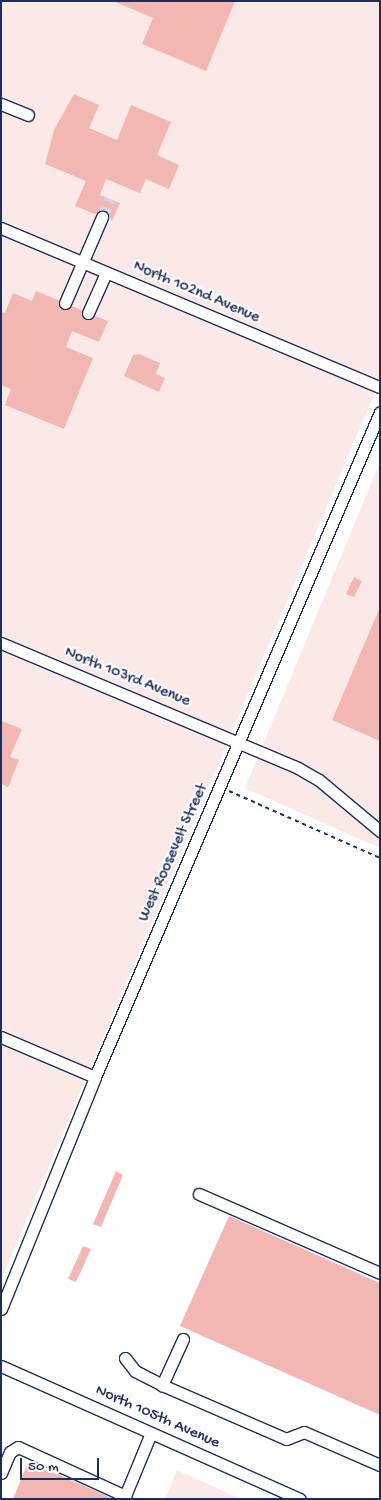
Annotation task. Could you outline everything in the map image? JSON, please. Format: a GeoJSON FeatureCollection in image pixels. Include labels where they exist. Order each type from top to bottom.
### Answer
{"type":"FeatureCollection","features":[{"type":"Feature","properties":{"kind":"street"},"geometry":{"type":"LineString","coordinates":[[1,104],[28,115]]}},
{"type":"Feature","properties":{"kind":"street"},"geometry":{"type":"LineString","coordinates":[[66,303],[84,264],[102,217]]}},
{"type":"Feature","properties":{"kind":"street","name":"North 102nd Avenue"},"geometry":{"type":"LineString","coordinates":[[1,228],[380,387]]}},
{"type":"Feature","properties":{"kind":"street"},"geometry":{"type":"LineString","coordinates":[[88,313],[106,273]]}},
{"type":"Feature","properties":{"kind":"street","name":"West Roosevelt Street"},"geometry":{"type":"LineString","coordinates":[[1,1309],[95,1076],[241,743],[380,412]]}},
{"type":"Feature","properties":{"kind":"street","name":"North 103rd Avenue"},"geometry":{"type":"LineString","coordinates":[[1,643],[241,743],[319,780],[380,830]]}},
{"type":"Feature","properties":{"kind":"street"},"geometry":{"type":"LineString","coordinates":[[1,1037],[95,1076]]}},
{"type":"Feature","properties":{"kind":"street"},"geometry":{"type":"LineString","coordinates":[[199,1194],[380,1273]]}},
{"type":"Feature","properties":{"kind":"street"},"geometry":{"type":"LineString","coordinates":[[162,1385],[183,1339]]}},
{"type":"Feature","properties":{"kind":"street"},"geometry":{"type":"LineString","coordinates":[[125,1358],[135,1371],[162,1385],[286,1439],[304,1432],[380,1465]]}},
{"type":"Feature","properties":{"kind":"street","name":"North 105th Avenue"},"geometry":{"type":"LineString","coordinates":[[1,1366],[300,1499]]}},
{"type":"Feature","properties":{"kind":"street"},"geometry":{"type":"LineString","coordinates":[[1,1472],[10,1452],[18,1447],[124,1497],[151,1433]]}},
{"type":"Feature","properties":{"kind":"path"},"geometry":{"type":"LineString","coordinates":[[221,787],[380,858]]}},
{"type":"Feature","properties":{"kind":"shaded area"},"geometry":{"type":"Polygon","coordinates":[[[1,1],[380,1],[380,380],[1,1280],[1,1]]]}},
{"type":"Feature","properties":{"kind":"shaded area"},"geometry":{"type":"Polygon","coordinates":[[[380,462],[380,848],[245,788],[380,462]]]}},
{"type":"Feature","properties":{"kind":"shaded area"},"geometry":{"type":"Polygon","coordinates":[[[177,1470],[241,1499],[165,1499],[177,1470]]]}},
{"type":"Feature","properties":{"kind":"building"},"geometry":{"type":"Polygon","coordinates":[[[113,1],[235,1],[206,71],[142,44],[153,18],[113,1]]]}},
{"type":"Feature","properties":{"kind":"building"},"geometry":{"type":"Polygon","coordinates":[[[74,94],[99,105],[89,128],[117,140],[131,105],[171,122],[157,155],[179,165],[169,189],[146,179],[140,193],[106,179],[100,195],[120,203],[112,221],[104,210],[95,214],[75,206],[86,181],[45,164],[54,130],[74,94]]]}},
{"type":"Feature","properties":{"kind":"building"},"geometry":{"type":"Polygon","coordinates":[[[36,291],[58,300],[63,310],[72,306],[81,310],[85,320],[95,316],[108,321],[99,342],[72,331],[66,347],[93,358],[64,429],[5,405],[11,389],[1,385],[1,312],[5,313],[13,293],[32,301],[36,291]]]}},
{"type":"Feature","properties":{"kind":"building"},"geometry":{"type":"Polygon","coordinates":[[[139,354],[160,363],[156,374],[165,378],[159,392],[124,376],[133,355],[139,354]]]}},
{"type":"Feature","properties":{"kind":"building"},"geometry":{"type":"Polygon","coordinates":[[[354,577],[362,581],[354,597],[346,594],[354,577]]]}},
{"type":"Feature","properties":{"kind":"building"},"geometry":{"type":"Polygon","coordinates":[[[380,607],[380,741],[332,720],[380,607]]]}},
{"type":"Feature","properties":{"kind":"building"},"geometry":{"type":"Polygon","coordinates":[[[1,721],[22,729],[10,757],[19,760],[8,787],[1,784],[1,721]]]}},
{"type":"Feature","properties":{"kind":"building"},"geometry":{"type":"Polygon","coordinates":[[[116,1171],[123,1175],[101,1227],[93,1224],[116,1171]]]}},
{"type":"Feature","properties":{"kind":"building"},"geometry":{"type":"Polygon","coordinates":[[[229,1216],[380,1283],[380,1415],[180,1326],[229,1216]]]}},
{"type":"Feature","properties":{"kind":"building"},"geometry":{"type":"Polygon","coordinates":[[[83,1246],[91,1249],[76,1282],[68,1279],[83,1246]]]}},
{"type":"Feature","properties":{"kind":"building"},"geometry":{"type":"Polygon","coordinates":[[[28,1462],[103,1494],[113,1499],[13,1499],[28,1462]]]}},
{"type":"Feature","properties":{"kind":"tunnel"},"geometry":{"type":"LineString","coordinates":[[102,217],[110,199]]}}]}
